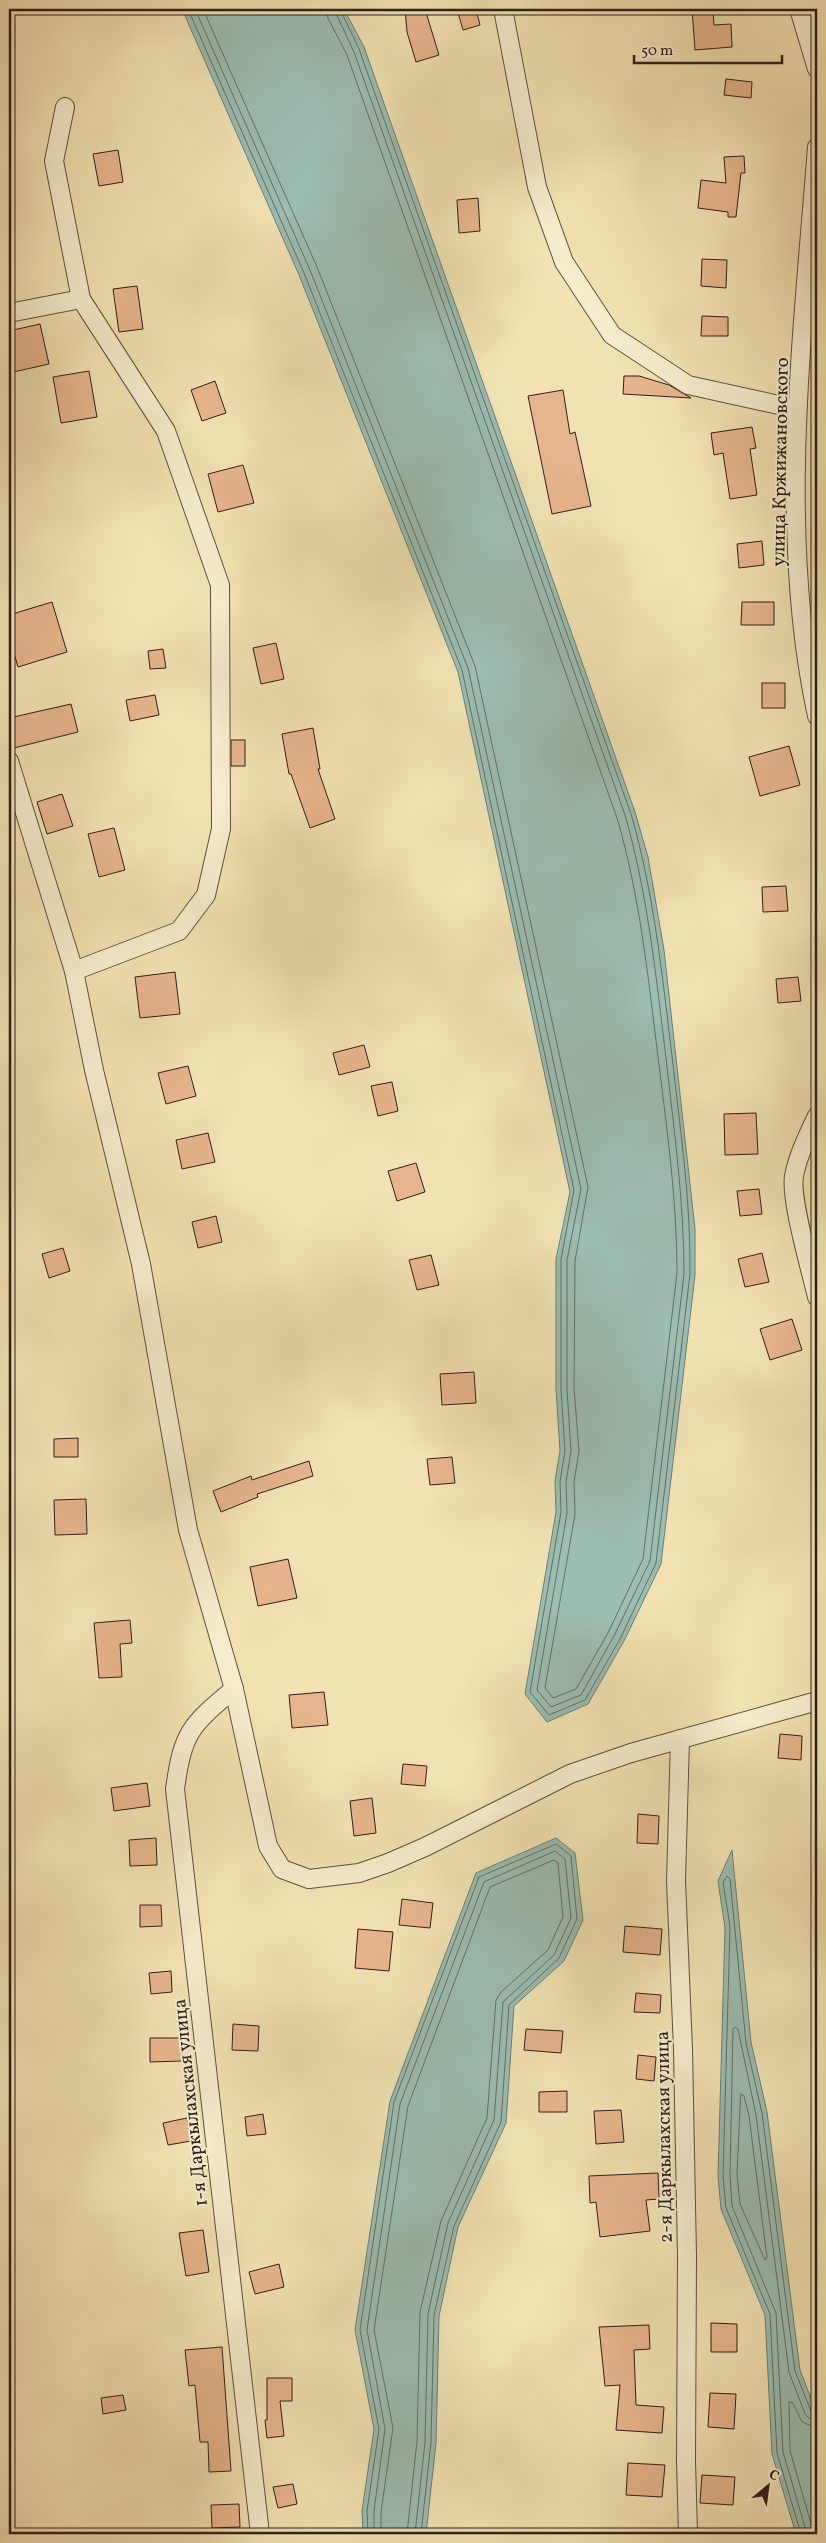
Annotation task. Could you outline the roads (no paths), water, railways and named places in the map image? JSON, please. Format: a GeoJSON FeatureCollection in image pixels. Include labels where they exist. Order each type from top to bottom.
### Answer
{"type":"FeatureCollection","features":[{"type":"Feature","properties":{"kind":"street"},"geometry":{"type":"LineString","coordinates":[[503,9],[537,187],[564,262],[612,334],[688,384],[797,409]]}},
{"type":"Feature","properties":{"kind":"street"},"geometry":{"type":"LineString","coordinates":[[799,9],[817,69]]}},
{"type":"Feature","properties":{"kind":"street"},"geometry":{"type":"LineString","coordinates":[[65,106],[54,162],[81,299],[166,431],[220,585],[221,829],[206,895],[179,931],[74,970]]}},
{"type":"Feature","properties":{"kind":"street","name":"улица Кржижановского"},"geometry":{"type":"LineString","coordinates":[[817,147],[797,409],[798,573],[801,630],[817,716]]}},
{"type":"Feature","properties":{"kind":"street"},"geometry":{"type":"LineString","coordinates":[[9,313],[81,299]]}},
{"type":"Feature","properties":{"kind":"street"},"geometry":{"type":"LineString","coordinates":[[9,761],[74,970],[94,1070],[141,1264],[188,1530],[234,1688],[268,1846],[282,1869],[309,1879],[358,1873],[388,1863],[570,1774],[630,1753],[817,1701]]}},
{"type":"Feature","properties":{"kind":"street"},"geometry":{"type":"LineString","coordinates":[[817,1116],[799,1157],[794,1178],[795,1198],[817,1296]]}},
{"type":"Feature","properties":{"kind":"street","name":"1-я Даркылахская улица"},"geometry":{"type":"LineString","coordinates":[[234,1688],[196,1722],[186,1740],[175,1789],[260,2534]]}},
{"type":"Feature","properties":{"kind":"street","name":"2-я Даркылахская улица"},"geometry":{"type":"LineString","coordinates":[[680,1739],[676,1881],[687,2246],[686,2461],[688,2534]]}},
{"type":"Feature","properties":{"kind":"water"},"geometry":{"type":"Polygon","coordinates":[[[182,9],[344,9],[364,47],[635,812],[648,857],[664,950],[695,1229],[695,1275],[661,1564],[624,1641],[588,1704],[547,1722],[525,1694],[556,1512],[555,1481],[560,1451],[556,1389],[556,1259],[570,1192],[458,672],[299,275],[182,9]]]}},
{"type":"Feature","properties":{"kind":"water"},"geometry":{"type":"Polygon","coordinates":[[[556,1838],[575,1853],[583,1920],[564,1961],[514,2006],[506,2123],[458,2227],[439,2316],[436,2443],[426,2534],[363,2534],[362,2511],[374,2429],[355,2330],[390,2101],[476,1873],[556,1838]]]}},
{"type":"Feature","properties":{"kind":"water"},"geometry":{"type":"Polygon","coordinates":[[[732,1850],[751,2042],[767,2112],[800,2370],[817,2414],[817,2534],[796,2534],[772,2454],[765,2315],[721,2209],[718,2176],[725,1928],[718,1881],[732,1850]]]}}]}
